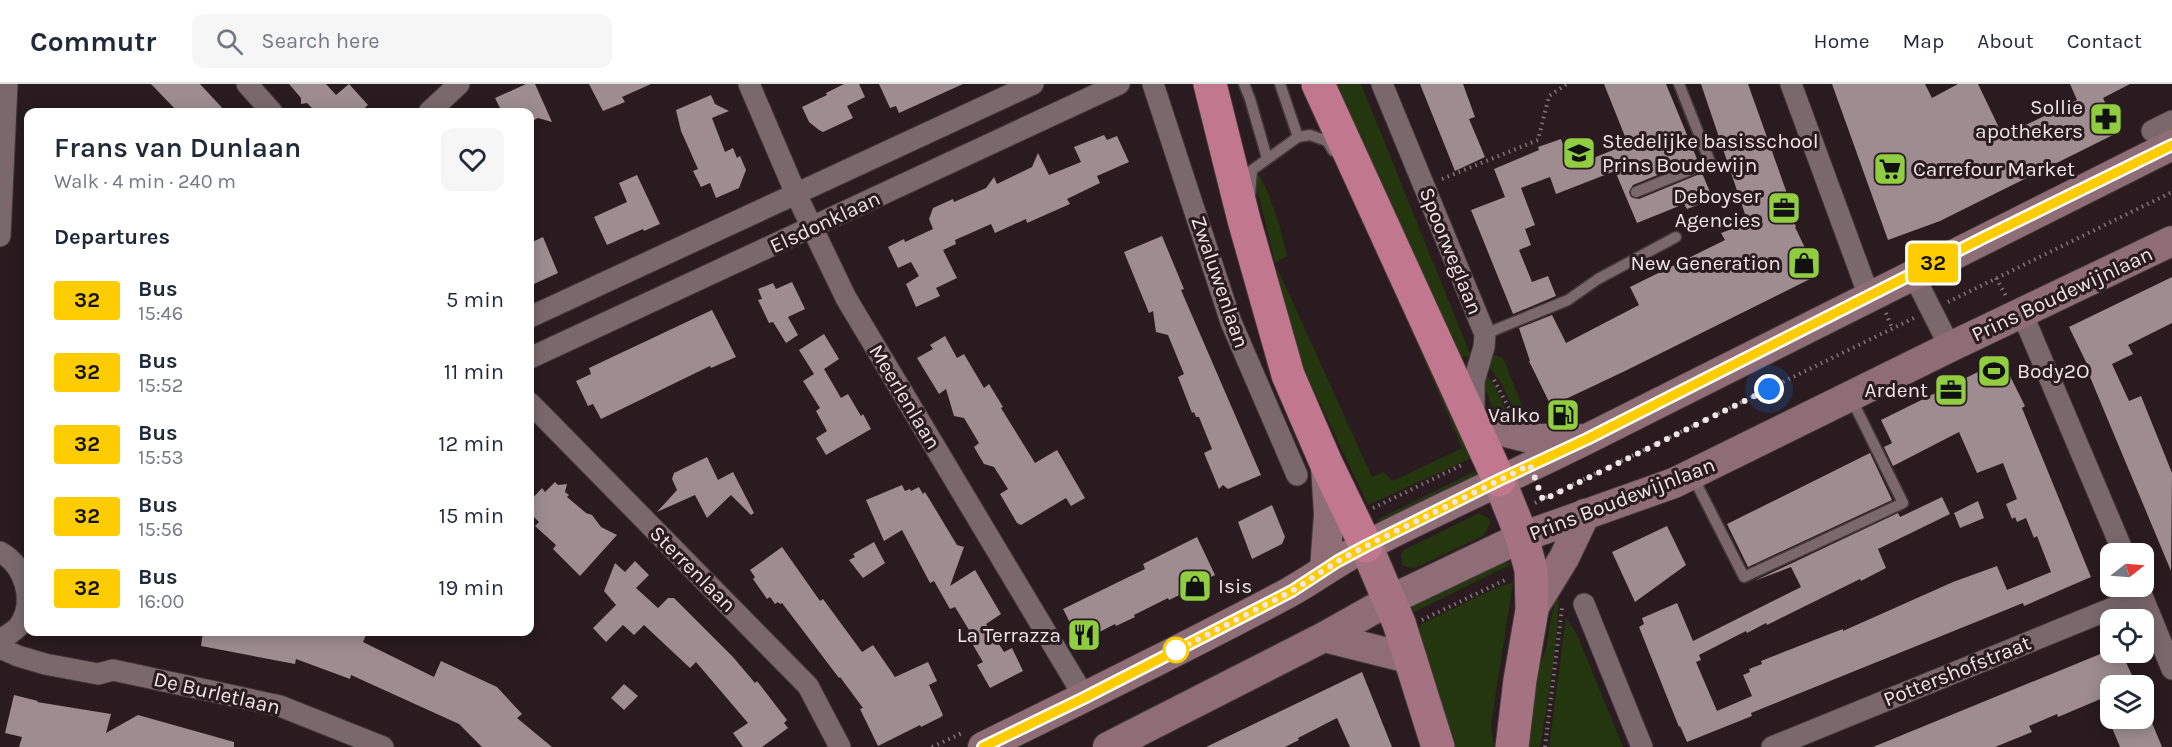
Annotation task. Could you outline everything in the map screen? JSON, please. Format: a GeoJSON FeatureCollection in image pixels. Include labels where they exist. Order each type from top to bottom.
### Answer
{"type":"FeatureCollection","features":[{"type":"Feature","properties":{"kind":"highway"},"geometry":{"type":"LineString","coordinates":[[1210,84],[1311,469],[1359,532]]}},
{"type":"Feature","properties":{"kind":"highway"},"geometry":{"type":"LineString","coordinates":[[1318,84],[1346,167],[1480,437],[1499,480]]}},
{"type":"Feature","properties":{"kind":"main road"},"geometry":{"type":"LineString","coordinates":[[983,747],[1292,591],[1325,569],[1359,532],[1499,480],[1587,439],[1913,273],[2162,138]]}},
{"type":"Feature","properties":{"kind":"main road","name":"Prins Boudewijnlaan"},"geometry":{"type":"LineString","coordinates":[[1108,747],[1324,638],[1390,600],[1522,537],[1544,510],[1585,514],[1674,483],[2172,241]]}},
{"type":"Feature","properties":{"kind":"main road"},"geometry":{"type":"LineString","coordinates":[[1480,437],[1514,434],[1534,439],[1587,439]]}},
{"type":"Feature","properties":{"kind":"main road"},"geometry":{"type":"LineString","coordinates":[[1311,469],[1329,514],[1325,569]]}},
{"type":"Feature","properties":{"kind":"main road"},"geometry":{"type":"LineString","coordinates":[[1499,480],[1522,537],[1530,570],[1532,610],[1512,747]]}},
{"type":"Feature","properties":{"kind":"main road"},"geometry":{"type":"LineString","coordinates":[[1532,610],[1563,558],[1585,514]]}},
{"type":"Feature","properties":{"kind":"main road"},"geometry":{"type":"LineString","coordinates":[[1359,532],[1390,600],[1407,645],[1438,747]]}},
{"type":"Feature","properties":{"kind":"main road"},"geometry":{"type":"LineString","coordinates":[[1324,638],[1407,645]]}},
{"type":"Feature","properties":{"kind":"street"},"geometry":{"type":"LineString","coordinates":[[0,236],[7,84]]}},
{"type":"Feature","properties":{"kind":"street"},"geometry":{"type":"LineString","coordinates":[[247,84],[268,108]]}},
{"type":"Feature","properties":{"kind":"street"},"geometry":{"type":"LineString","coordinates":[[433,108],[459,84]]}},
{"type":"Feature","properties":{"kind":"street","name":"Meerlenlaan"},"geometry":{"type":"LineString","coordinates":[[749,84],[811,228],[846,298],[1084,698]]}},
{"type":"Feature","properties":{"kind":"street","name":"Elsdonklaan"},"geometry":{"type":"LineString","coordinates":[[534,315],[1033,84]]}},
{"type":"Feature","properties":{"kind":"street","name":"Elsdonklaan"},"geometry":{"type":"LineString","coordinates":[[534,356],[1119,84]]}},
{"type":"Feature","properties":{"kind":"street","name":"Zwaluwenlaan"},"geometry":{"type":"LineString","coordinates":[[1154,84],[1231,322],[1311,469]]}},
{"type":"Feature","properties":{"kind":"street","name":"Spoorweglaan"},"geometry":{"type":"LineString","coordinates":[[1382,84],[1485,334],[1474,381],[1480,437]]}},
{"type":"Feature","properties":{"kind":"street"},"geometry":{"type":"LineString","coordinates":[[1791,84],[1869,296]]}},
{"type":"Feature","properties":{"kind":"street"},"geometry":{"type":"LineString","coordinates":[[2162,138],[2172,122]]}},
{"type":"Feature","properties":{"kind":"street"},"geometry":{"type":"LineString","coordinates":[[1913,273],[1950,347]]}},
{"type":"Feature","properties":{"kind":"street"},"geometry":{"type":"LineString","coordinates":[[2022,313],[2119,543]]}},
{"type":"Feature","properties":{"kind":"street","name":"Sterrenlaan"},"geometry":{"type":"LineString","coordinates":[[534,407],[808,686],[840,747]]}},
{"type":"Feature","properties":{"kind":"street"},"geometry":{"type":"LineString","coordinates":[[14,557],[24,580]]}},
{"type":"Feature","properties":{"kind":"street","name":"Pottershofstraat"},"geometry":{"type":"LineString","coordinates":[[1772,747],[2126,597]]}},
{"type":"Feature","properties":{"kind":"street"},"geometry":{"type":"LineString","coordinates":[[2142,597],[2172,669]]}},
{"type":"Feature","properties":{"kind":"street"},"geometry":{"type":"LineString","coordinates":[[1584,604],[1642,747]]}},
{"type":"Feature","properties":{"kind":"street"},"geometry":{"type":"LineString","coordinates":[[0,640],[19,625],[24,611]]}},
{"type":"Feature","properties":{"kind":"street"},"geometry":{"type":"LineString","coordinates":[[19,625],[27,644],[45,664]]}},
{"type":"Feature","properties":{"kind":"street","name":"De Burletlaan"},"geometry":{"type":"LineString","coordinates":[[0,648],[45,664],[98,674],[113,670],[280,706],[383,747]]}},
{"type":"Feature","properties":{"kind":"lane"},"geometry":{"type":"LineString","coordinates":[[1244,84],[1267,158]]}},
{"type":"Feature","properties":{"kind":"lane"},"geometry":{"type":"LineString","coordinates":[[1280,84],[1298,137]]}},
{"type":"Feature","properties":{"kind":"lane"},"geometry":{"type":"LineString","coordinates":[[1636,192],[1710,162],[1679,84]]}},
{"type":"Feature","properties":{"kind":"lane"},"geometry":{"type":"LineString","coordinates":[[1244,220],[1251,189],[1252,170],[1298,137],[1310,135],[1327,141],[1346,167]]}},
{"type":"Feature","properties":{"kind":"lane"},"geometry":{"type":"LineString","coordinates":[[1485,334],[1569,300],[1598,279],[1676,237]]}},
{"type":"Feature","properties":{"kind":"lane"},"geometry":{"type":"LineString","coordinates":[[1692,474],[1744,577],[1903,503],[1850,397]]}},
{"type":"Feature","properties":{"kind":"path"},"geometry":{"type":"LineString","coordinates":[[1424,186],[1538,140],[1549,96],[1567,84]]}},
{"type":"Feature","properties":{"kind":"path"},"geometry":{"type":"LineString","coordinates":[[1530,465],[1544,510],[1931,310],[2172,192]]}},
{"type":"Feature","properties":{"kind":"path"},"geometry":{"type":"LineString","coordinates":[[1479,361],[1497,383],[1511,411],[1514,434]]}},
{"type":"Feature","properties":{"kind":"path"},"geometry":{"type":"LineString","coordinates":[[1359,532],[1474,459],[1480,437]]}},
{"type":"Feature","properties":{"kind":"path"},"geometry":{"type":"LineString","coordinates":[[1407,645],[1512,577],[1530,570]]}},
{"type":"Feature","properties":{"kind":"path"},"geometry":{"type":"LineString","coordinates":[[1545,747],[1563,599]]}},
{"type":"Feature","properties":{"kind":"green space"},"geometry":{"type":"Polygon","coordinates":[[[1334,84],[1361,84],[1471,356],[1456,356],[1334,84]]]}},
{"type":"Feature","properties":{"kind":"green space"},"geometry":{"type":"Polygon","coordinates":[[[1256,175],[1260,176],[1273,205],[1287,256],[1275,263],[1255,181],[1256,175]]]}},
{"type":"Feature","properties":{"kind":"green space"},"geometry":{"type":"Polygon","coordinates":[[[1275,264],[1372,477],[1383,472],[1393,481],[1462,448],[1412,331],[1430,354],[1476,456],[1368,505],[1286,331],[1287,311],[1275,264]]]}},
{"type":"Feature","properties":{"kind":"green space"},"geometry":{"type":"Polygon","coordinates":[[[1490,356],[1503,358],[1523,408],[1515,412],[1501,383],[1486,363],[1490,356]]]}},
{"type":"Feature","properties":{"kind":"green space"},"geometry":{"type":"Polygon","coordinates":[[[1484,371],[1497,390],[1509,417],[1495,414],[1482,381],[1484,371]]]}},
{"type":"Feature","properties":{"kind":"green space"},"geometry":{"type":"Polygon","coordinates":[[[1481,468],[1479,478],[1384,523],[1376,520],[1481,468]]]}},
{"type":"Feature","properties":{"kind":"green space"},"geometry":{"type":"Polygon","coordinates":[[[1479,513],[1490,519],[1490,524],[1483,536],[1415,568],[1402,564],[1401,555],[1404,550],[1479,513]]]}},
{"type":"Feature","properties":{"kind":"green space"},"geometry":{"type":"Polygon","coordinates":[[[1501,561],[1512,564],[1410,614],[1409,606],[1501,561]]]}},
{"type":"Feature","properties":{"kind":"green space"},"geometry":{"type":"Polygon","coordinates":[[[1513,583],[1491,724],[1494,747],[1453,747],[1417,633],[1421,624],[1500,586],[1513,583]]]}},
{"type":"Feature","properties":{"kind":"green space"},"geometry":{"type":"Polygon","coordinates":[[[1559,590],[1555,649],[1540,747],[1524,747],[1533,683],[1546,649],[1551,616],[1559,590]]]}},
{"type":"Feature","properties":{"kind":"green space"},"geometry":{"type":"Polygon","coordinates":[[[1566,617],[1578,637],[1623,747],[1549,747],[1566,617]]]}},
{"type":"Feature","properties":{"kind":"building"},"geometry":{"type":"Polygon","coordinates":[[[151,84],[200,84],[222,108],[174,108],[151,84]]]}},
{"type":"Feature","properties":{"kind":"building"},"geometry":{"type":"Polygon","coordinates":[[[289,84],[326,84],[336,95],[349,84],[368,105],[365,108],[312,108],[307,103],[301,104],[301,98],[289,84]]]}},
{"type":"Feature","properties":{"kind":"building"},"geometry":{"type":"Polygon","coordinates":[[[526,84],[535,84],[552,122],[538,118],[534,120],[534,108],[500,108],[495,98],[526,84]]]}},
{"type":"Feature","properties":{"kind":"building"},"geometry":{"type":"Polygon","coordinates":[[[589,84],[651,84],[622,97],[625,102],[603,111],[589,84]]]}},
{"type":"Feature","properties":{"kind":"building"},"geometry":{"type":"Polygon","coordinates":[[[844,84],[859,84],[865,97],[847,106],[853,118],[823,132],[809,122],[802,107],[844,84]]]}},
{"type":"Feature","properties":{"kind":"building"},"geometry":{"type":"Polygon","coordinates":[[[879,84],[963,84],[899,113],[896,106],[890,108],[879,84]]]}},
{"type":"Feature","properties":{"kind":"building"},"geometry":{"type":"Polygon","coordinates":[[[1420,84],[1463,84],[1475,117],[1469,119],[1485,157],[1455,171],[1420,84]]]}},
{"type":"Feature","properties":{"kind":"building"},"geometry":{"type":"Polygon","coordinates":[[[1604,84],[1666,84],[1697,159],[1633,185],[1629,192],[1631,197],[1639,199],[1702,173],[1713,199],[1687,209],[1684,204],[1637,223],[1615,171],[1556,194],[1550,177],[1521,188],[1535,225],[1525,229],[1531,245],[1519,250],[1532,282],[1548,276],[1556,296],[1513,314],[1471,210],[1505,197],[1494,169],[1539,150],[1538,147],[1561,139],[1571,167],[1628,144],[1604,84]]]}},
{"type":"Feature","properties":{"kind":"building"},"geometry":{"type":"Polygon","coordinates":[[[1701,84],[1748,84],[1789,199],[1786,200],[1795,227],[1818,275],[1551,406],[1529,361],[1519,328],[1552,315],[1566,343],[1639,305],[1630,287],[1725,240],[1721,233],[1748,223],[1701,84]]]}},
{"type":"Feature","properties":{"kind":"building"},"geometry":{"type":"Polygon","coordinates":[[[1832,84],[1925,84],[1932,98],[1958,84],[1978,84],[2003,136],[2077,100],[2070,84],[2130,84],[2103,98],[2119,132],[1940,221],[1888,240],[1832,84]]]}},
{"type":"Feature","properties":{"kind":"building"},"geometry":{"type":"Polygon","coordinates":[[[711,95],[715,104],[729,111],[712,118],[725,152],[733,148],[737,158],[740,156],[746,170],[739,188],[716,198],[710,183],[701,187],[693,171],[698,169],[681,131],[676,110],[711,95]]]}},
{"type":"Feature","properties":{"kind":"building"},"geometry":{"type":"Polygon","coordinates":[[[1104,135],[1107,140],[1117,136],[1129,162],[1097,176],[1100,183],[1067,199],[1070,204],[1027,223],[1026,219],[995,233],[991,224],[955,240],[956,244],[943,250],[957,278],[936,288],[940,296],[916,307],[906,284],[919,276],[911,262],[898,268],[888,247],[933,229],[929,219],[933,208],[953,199],[954,202],[986,188],[994,177],[997,184],[1032,167],[1038,153],[1049,175],[1081,162],[1074,147],[1104,135]]]}},
{"type":"Feature","properties":{"kind":"building"},"geometry":{"type":"Polygon","coordinates":[[[637,175],[660,224],[607,245],[594,217],[627,202],[619,183],[637,175]]]}},
{"type":"Feature","properties":{"kind":"building"},"geometry":{"type":"Polygon","coordinates":[[[1162,236],[1184,289],[1181,290],[1261,475],[1228,489],[1223,485],[1219,489],[1204,453],[1212,449],[1199,417],[1196,417],[1194,412],[1192,413],[1178,377],[1184,374],[1168,335],[1156,332],[1153,311],[1149,313],[1124,252],[1162,236]]]}},
{"type":"Feature","properties":{"kind":"building"},"geometry":{"type":"Polygon","coordinates":[[[543,237],[558,273],[534,284],[534,241],[543,237]]]}},
{"type":"Feature","properties":{"kind":"building"},"geometry":{"type":"Polygon","coordinates":[[[2172,277],[2172,323],[2128,345],[2133,354],[2112,364],[2129,401],[2141,396],[2172,473],[2171,571],[2085,365],[2087,364],[2069,327],[2172,277]]]}},
{"type":"Feature","properties":{"kind":"building"},"geometry":{"type":"Polygon","coordinates":[[[792,282],[805,309],[788,317],[798,335],[786,343],[773,322],[769,323],[758,300],[762,299],[758,289],[773,283],[776,289],[792,282]]]}},
{"type":"Feature","properties":{"kind":"building"},"geometry":{"type":"Polygon","coordinates":[[[712,310],[736,357],[711,368],[710,366],[601,419],[593,404],[588,406],[576,381],[591,374],[589,368],[712,310]]]}},
{"type":"Feature","properties":{"kind":"building"},"geometry":{"type":"Polygon","coordinates":[[[824,334],[839,359],[824,369],[841,398],[848,394],[871,429],[826,455],[816,438],[827,431],[816,411],[820,408],[803,381],[814,374],[799,350],[824,334]]]}},
{"type":"Feature","properties":{"kind":"building"},"geometry":{"type":"Polygon","coordinates":[[[945,336],[957,358],[964,354],[984,388],[989,384],[1035,463],[1057,450],[1085,498],[1071,506],[1066,498],[1021,525],[1017,523],[1000,494],[1008,489],[994,467],[984,464],[974,447],[979,443],[964,418],[954,416],[946,389],[939,394],[917,358],[933,349],[930,345],[945,336]]]}},
{"type":"Feature","properties":{"kind":"building"},"geometry":{"type":"Polygon","coordinates":[[[2002,360],[2025,406],[2022,408],[2091,577],[2024,606],[2023,603],[1751,713],[1752,716],[1687,742],[1639,627],[1644,624],[1642,618],[1677,603],[1693,641],[1801,587],[1791,567],[1754,581],[1898,513],[1900,517],[1942,497],[1950,514],[1878,549],[1886,568],[1767,625],[1766,623],[1747,633],[1746,631],[1699,655],[1701,660],[1696,662],[1717,711],[1752,696],[1743,675],[1750,672],[1749,669],[1762,664],[1761,661],[1843,629],[1843,631],[1953,582],[1997,566],[2007,590],[2051,572],[2037,536],[2034,538],[2026,518],[2017,522],[2015,517],[2012,519],[2006,504],[2017,499],[2003,463],[1977,473],[1959,432],[1893,466],[1884,447],[1892,443],[1881,420],[2002,360]]]}},
{"type":"Feature","properties":{"kind":"building"},"geometry":{"type":"Polygon","coordinates":[[[1870,453],[1892,500],[1748,567],[1727,524],[1870,453]]]}},
{"type":"Feature","properties":{"kind":"building"},"geometry":{"type":"Polygon","coordinates":[[[707,457],[718,480],[733,472],[754,513],[751,515],[731,495],[707,518],[695,495],[657,512],[677,490],[672,479],[674,473],[707,457]]]}},
{"type":"Feature","properties":{"kind":"building"},"geometry":{"type":"Polygon","coordinates":[[[555,482],[558,485],[567,484],[565,492],[569,495],[567,497],[586,513],[592,515],[601,527],[617,535],[580,576],[553,549],[556,545],[535,526],[539,522],[534,517],[534,497],[542,488],[545,492],[555,482]]]}},
{"type":"Feature","properties":{"kind":"building"},"geometry":{"type":"Polygon","coordinates":[[[902,485],[905,491],[919,487],[923,494],[925,492],[957,545],[964,547],[950,586],[975,570],[1001,614],[986,624],[1004,652],[1012,648],[1023,671],[990,688],[977,665],[983,662],[973,645],[976,644],[972,635],[955,607],[950,609],[934,581],[930,583],[902,530],[884,541],[866,500],[902,485]]]}},
{"type":"Feature","properties":{"kind":"building"},"geometry":{"type":"Polygon","coordinates":[[[1978,501],[1984,518],[1960,528],[1954,513],[1978,501]]]}},
{"type":"Feature","properties":{"kind":"building"},"geometry":{"type":"Polygon","coordinates":[[[1272,505],[1285,537],[1282,544],[1252,559],[1238,522],[1272,505]]]}},
{"type":"Feature","properties":{"kind":"building"},"geometry":{"type":"Polygon","coordinates":[[[1667,526],[1686,565],[1635,602],[1612,552],[1667,526]]]}},
{"type":"Feature","properties":{"kind":"building"},"geometry":{"type":"Polygon","coordinates":[[[1197,537],[1215,575],[1187,589],[1188,591],[1169,600],[1168,598],[1134,615],[1135,617],[1116,626],[1115,624],[1080,642],[1063,609],[1145,569],[1143,564],[1197,537]]]}},
{"type":"Feature","properties":{"kind":"building"},"geometry":{"type":"Polygon","coordinates":[[[874,542],[885,563],[863,578],[849,560],[855,557],[853,554],[874,542]]]}},
{"type":"Feature","properties":{"kind":"building"},"geometry":{"type":"Polygon","coordinates":[[[782,547],[820,601],[823,599],[862,652],[873,645],[895,677],[928,662],[937,681],[929,685],[943,715],[941,717],[878,746],[860,709],[863,708],[840,677],[782,603],[775,604],[770,597],[767,599],[753,579],[755,577],[750,570],[782,547]]]}},
{"type":"Feature","properties":{"kind":"building"},"geometry":{"type":"Polygon","coordinates":[[[635,561],[649,575],[636,588],[658,608],[668,598],[674,598],[733,657],[755,683],[757,681],[787,720],[784,723],[788,728],[762,747],[743,747],[733,733],[748,723],[696,662],[690,668],[644,625],[634,635],[623,625],[606,642],[593,628],[616,605],[604,591],[615,563],[625,572],[635,561]]]}},
{"type":"Feature","properties":{"kind":"building"},"geometry":{"type":"Polygon","coordinates":[[[202,636],[366,636],[363,642],[434,677],[441,661],[497,687],[522,714],[517,718],[552,747],[482,747],[459,724],[351,675],[350,679],[296,659],[295,664],[201,646],[202,636]]]}},
{"type":"Feature","properties":{"kind":"building"},"geometry":{"type":"Polygon","coordinates":[[[2100,654],[2100,663],[2126,663],[2132,675],[2100,675],[2100,699],[2058,717],[2057,714],[2029,726],[2032,732],[1995,747],[1873,747],[2100,654]]]}},
{"type":"Feature","properties":{"kind":"building"},"geometry":{"type":"Polygon","coordinates":[[[1362,672],[1392,747],[1350,747],[1337,718],[1285,747],[1206,747],[1362,672]]]}},
{"type":"Feature","properties":{"kind":"building"},"geometry":{"type":"Polygon","coordinates":[[[624,684],[638,696],[624,710],[611,698],[624,684]]]}},
{"type":"Feature","properties":{"kind":"building"},"geometry":{"type":"Polygon","coordinates":[[[14,695],[37,702],[111,714],[106,733],[138,715],[234,742],[234,747],[19,747],[22,737],[5,733],[14,695]]]}},
{"type":"Feature","properties":{"kind":"building"},"geometry":{"type":"Polygon","coordinates":[[[2154,728],[2162,747],[2120,747],[2113,729],[2154,728]]]}},
{"type":"Feature","properties":{"kind":"bus line","name":"32"},"geometry":{"type":"LineString","coordinates":[[983,747],[1292,591],[1366,546],[1587,439],[2172,145]]}},
{"type":"Feature","properties":{"kind":"place","name":"Sollie apothekers"},"geometry":{"type":"Point","coordinates":[2106,119]}},
{"type":"Feature","properties":{"kind":"place","name":"Stedelijke basisschool Prins Boudewijn"},"geometry":{"type":"Point","coordinates":[1579,153]}},
{"type":"Feature","properties":{"kind":"place","name":"Carrefour Market"},"geometry":{"type":"Point","coordinates":[1890,169]}},
{"type":"Feature","properties":{"kind":"place","name":"Deboyser Agencies"},"geometry":{"type":"Point","coordinates":[1784,208]}},
{"type":"Feature","properties":{"kind":"place","name":"New Generation"},"geometry":{"type":"Point","coordinates":[1804,263]}},
{"type":"Feature","properties":{"kind":"place","name":"Body2O"},"geometry":{"type":"Point","coordinates":[1994,371]}},
{"type":"Feature","properties":{"kind":"place","name":"Ardent"},"geometry":{"type":"Point","coordinates":[1951,390]}},
{"type":"Feature","properties":{"kind":"place","name":"Valko"},"geometry":{"type":"Point","coordinates":[1563,415]}},
{"type":"Feature","properties":{"kind":"place","name":"Isis"},"geometry":{"type":"Point","coordinates":[1195,586]}},
{"type":"Feature","properties":{"kind":"place","name":"La Terrazza"},"geometry":{"type":"Point","coordinates":[1084,635]}},
{"type":"Feature","properties":{"kind":"route"},"geometry":{"type":"LineString","coordinates":[[1176,650],[1168,655],[1292,591],[1366,546],[1530,465],[1543,500],[1769,389]]}}]}
